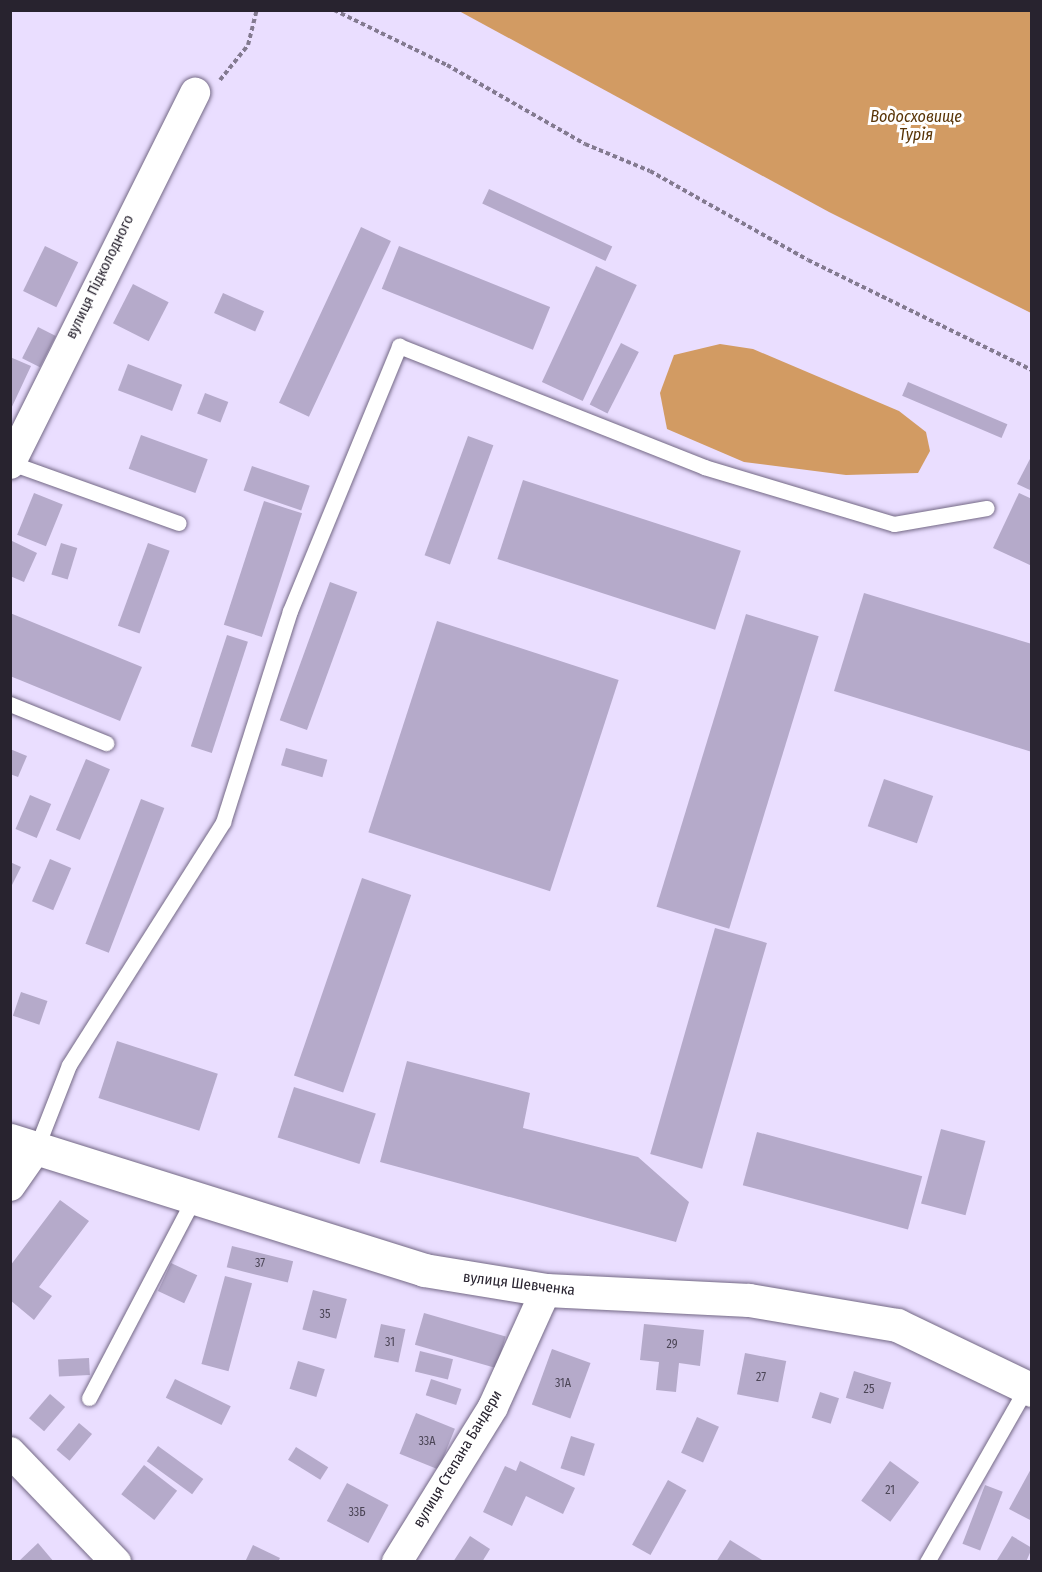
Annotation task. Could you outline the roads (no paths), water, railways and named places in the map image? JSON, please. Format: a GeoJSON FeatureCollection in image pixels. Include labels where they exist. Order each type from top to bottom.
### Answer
{"type":"FeatureCollection","features":[{"type":"Feature","properties":{"kind":"street","name":"вулиця Підколодного"},"geometry":{"type":"LineString","coordinates":[[11,464],[195,93]]}},
{"type":"Feature","properties":{"kind":"street"},"geometry":{"type":"LineString","coordinates":[[10,1186],[23,1144]]}},
{"type":"Feature","properties":{"kind":"street","name":"вулиця Шевченка"},"geometry":{"type":"LineString","coordinates":[[23,1144],[424,1270],[546,1290],[749,1300],[825,1310],[897,1325],[1029,1388]]}},
{"type":"Feature","properties":{"kind":"street","name":"вулиця Степана Бандери"},"geometry":{"type":"LineString","coordinates":[[397,1562],[493,1407],[546,1290]]}},
{"type":"Feature","properties":{"kind":"street"},"geometry":{"type":"LineString","coordinates":[[10,1452],[116,1562]]}},
{"type":"Feature","properties":{"kind":"lane"},"geometry":{"type":"LineString","coordinates":[[23,1144],[69,1065],[223,822],[290,611],[399,346],[704,467],[894,524],[987,508]]}},
{"type":"Feature","properties":{"kind":"lane"},"geometry":{"type":"LineString","coordinates":[[11,464],[178,523]]}},
{"type":"Feature","properties":{"kind":"lane"},"geometry":{"type":"LineString","coordinates":[[10,704],[106,743]]}},
{"type":"Feature","properties":{"kind":"lane"},"geometry":{"type":"LineString","coordinates":[[89,1398],[194,1198]]}},
{"type":"Feature","properties":{"kind":"lane"},"geometry":{"type":"LineString","coordinates":[[927,1562],[1029,1388]]}},
{"type":"Feature","properties":{"kind":"water","name":"Водосховище Турія"},"geometry":{"type":"Polygon","coordinates":[[[459,11],[1031,11],[1031,313],[829,212],[459,11]]]}},
{"type":"Feature","properties":{"kind":"water"},"geometry":{"type":"Polygon","coordinates":[[[720,344],[753,349],[899,411],[926,432],[930,451],[918,473],[846,475],[744,462],[667,429],[660,393],[674,355],[720,344]]]}}]}
